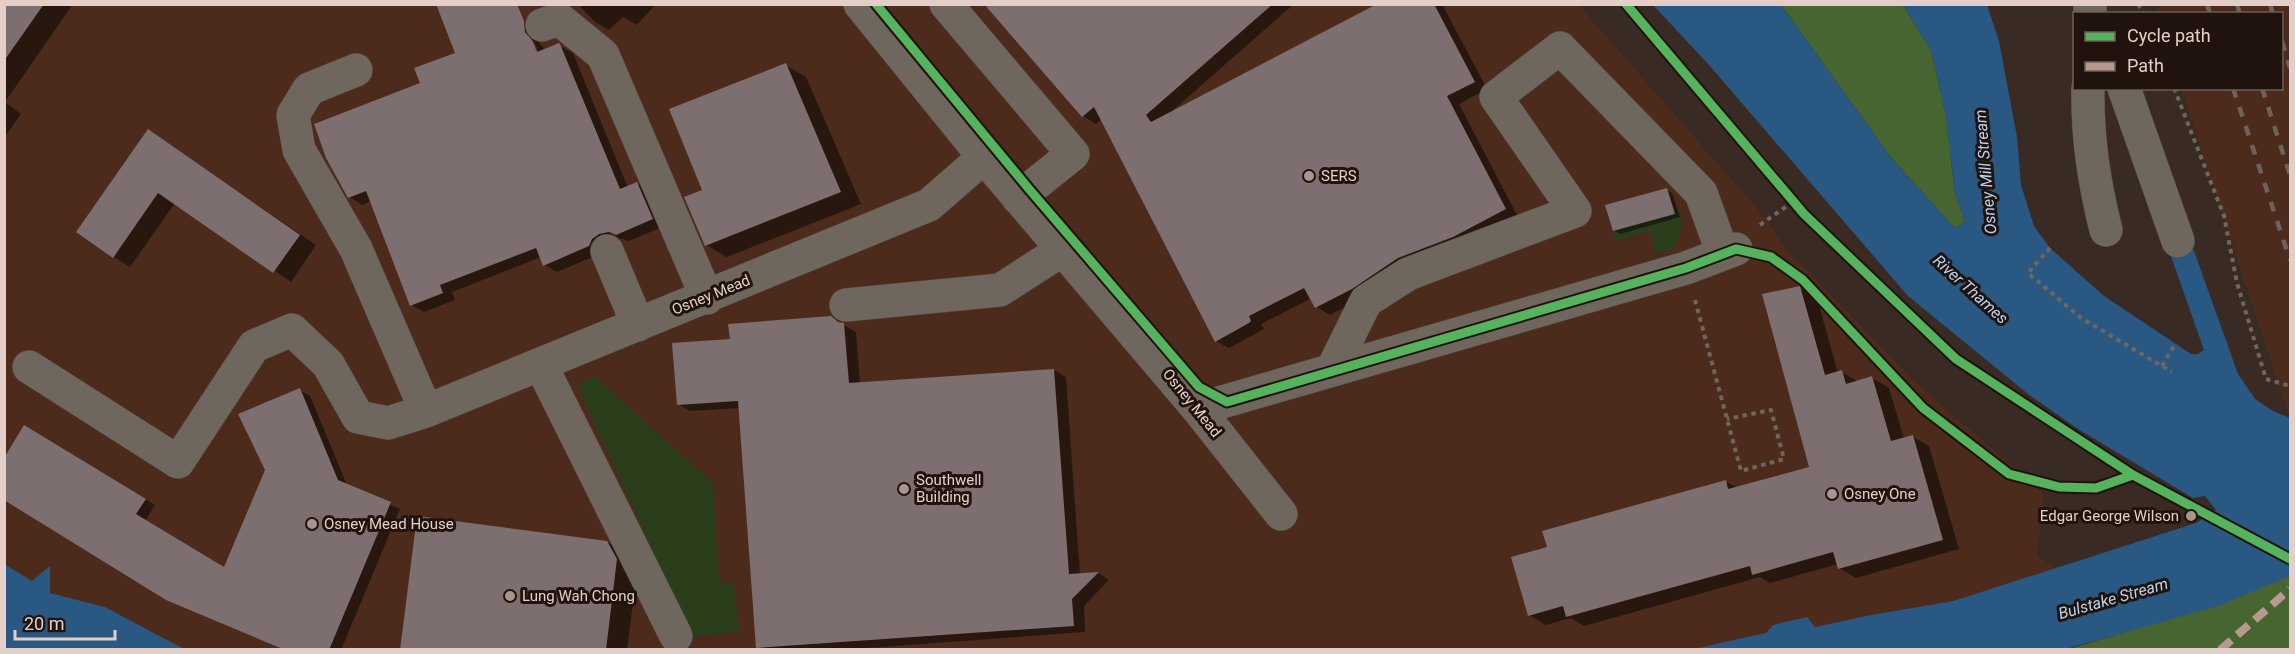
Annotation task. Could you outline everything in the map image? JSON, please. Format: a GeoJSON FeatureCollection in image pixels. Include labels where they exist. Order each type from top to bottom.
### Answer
{"type":"FeatureCollection","features":[{"type":"Feature","properties":{"kind":"street","name":"Osney Mead"},"geometry":{"type":"LineString","coordinates":[[860,4],[1018,198],[1198,409],[1281,514]]}},
{"type":"Feature","properties":{"kind":"street"},"geometry":{"type":"LineString","coordinates":[[946,4],[1073,154],[1018,198]]}},
{"type":"Feature","properties":{"kind":"street"},"geometry":{"type":"LineString","coordinates":[[542,25],[559,19],[603,55],[707,298]]}},
{"type":"Feature","properties":{"kind":"street"},"geometry":{"type":"LineString","coordinates":[[1198,409],[1686,268],[1730,252],[1701,194],[1560,48],[1496,97],[1575,211],[1408,274],[1366,301],[1332,370]]}},
{"type":"Feature","properties":{"kind":"street"},"geometry":{"type":"LineString","coordinates":[[356,70],[309,89],[293,115],[299,150],[356,249],[426,411]]}},
{"type":"Feature","properties":{"kind":"street"},"geometry":{"type":"LineString","coordinates":[[2088,90],[2089,141],[2096,190],[2106,230]]}},
{"type":"Feature","properties":{"kind":"street"},"geometry":{"type":"LineString","coordinates":[[2125,90],[2178,241]]}},
{"type":"Feature","properties":{"kind":"street","name":"Osney Mead"},"geometry":{"type":"LineString","coordinates":[[29,367],[178,462],[254,346],[292,330],[328,364],[358,417],[387,423],[426,411],[541,365],[930,204],[984,157]]}},
{"type":"Feature","properties":{"kind":"street"},"geometry":{"type":"LineString","coordinates":[[846,305],[1000,290],[1062,250]]}},
{"type":"Feature","properties":{"kind":"street"},"geometry":{"type":"LineString","coordinates":[[607,251],[638,325]]}},
{"type":"Feature","properties":{"kind":"street"},"geometry":{"type":"LineString","coordinates":[[541,365],[676,636]]}},
{"type":"Feature","properties":{"kind":"path"},"geometry":{"type":"LineString","coordinates":[[2175,90],[2224,216],[2237,283],[2266,379],[2290,386]]}},
{"type":"Feature","properties":{"kind":"path"},"geometry":{"type":"LineString","coordinates":[[1730,252],[1766,219],[1796,204],[1786,192]]}},
{"type":"Feature","properties":{"kind":"path"},"geometry":{"type":"LineString","coordinates":[[2050,248],[2028,273],[2082,318],[2172,372]]}},
{"type":"Feature","properties":{"kind":"path"},"geometry":{"type":"LineString","coordinates":[[1686,268],[1741,471],[1784,459],[1771,410],[1727,419]]}},
{"type":"Feature","properties":{"kind":"path"},"geometry":{"type":"LineString","coordinates":[[2162,366],[2175,344]]}},
{"type":"Feature","properties":{"kind":"shaded area"},"geometry":{"type":"Polygon","coordinates":[[[1578,4],[1766,219],[1786,249],[1913,380],[2044,494],[2037,555],[2056,569],[1952,601],[1815,627],[1767,633],[1693,650],[184,650],[105,607],[49,593],[5,565],[5,5],[1578,4]]]}},
{"type":"Feature","properties":{"kind":"shaded area"},"geometry":{"type":"Polygon","coordinates":[[[2156,5],[2290,5],[2290,418],[2181,90],[2283,90],[2283,12],[2158,12],[2156,5]]]}},
{"type":"Feature","properties":{"kind":"green space"},"geometry":{"type":"Polygon","coordinates":[[[1781,5],[1903,5],[1931,50],[1946,116],[1955,193],[1965,221],[1956,228],[1951,224],[1892,159],[1781,5]]]}},
{"type":"Feature","properties":{"kind":"green space"},"geometry":{"type":"Polygon","coordinates":[[[1673,207],[1677,207],[1681,223],[1673,249],[1656,253],[1650,231],[1615,241],[1613,231],[1674,214],[1673,207]]]}},
{"type":"Feature","properties":{"kind":"green space"},"geometry":{"type":"Polygon","coordinates":[[[594,376],[713,483],[719,583],[733,582],[740,631],[692,637],[577,385],[594,376]]]}},
{"type":"Feature","properties":{"kind":"green space"},"geometry":{"type":"Polygon","coordinates":[[[2290,576],[2290,649],[2066,650],[2144,626],[2290,576]]]}},
{"type":"Feature","properties":{"kind":"water"},"geometry":{"type":"Polygon","coordinates":[[[1653,5],[1781,5],[1892,159],[1956,228],[1965,221],[1955,193],[1946,116],[1931,50],[1903,5],[1987,5],[1999,41],[2017,137],[2021,185],[2034,226],[2050,248],[2104,296],[2191,354],[2198,354],[2204,350],[2167,245],[2189,237],[2238,374],[2255,399],[2273,411],[2290,418],[2290,576],[2218,606],[2066,649],[1693,649],[1766,633],[1773,625],[1807,617],[1815,627],[1953,601],[2196,523],[2216,510],[2205,496],[2193,498],[2078,429],[2028,394],[1908,296],[1709,65],[1653,5]]]}},
{"type":"Feature","properties":{"kind":"water"},"geometry":{"type":"Polygon","coordinates":[[[4,564],[32,581],[50,566],[50,593],[105,607],[184,649],[5,649],[4,564]]]}},
{"type":"Feature","properties":{"kind":"building"},"geometry":{"type":"Polygon","coordinates":[[[4,4],[44,4],[4,61],[4,4]]]}},
{"type":"Feature","properties":{"kind":"building"},"geometry":{"type":"Polygon","coordinates":[[[436,4],[517,4],[524,21],[525,32],[532,40],[537,52],[559,43],[620,189],[637,182],[653,219],[616,235],[609,232],[599,234],[592,239],[589,246],[543,266],[536,248],[440,285],[443,293],[410,306],[366,191],[348,198],[326,158],[314,124],[420,83],[414,68],[455,53],[436,4]]]}},
{"type":"Feature","properties":{"kind":"building","name":"SERS"},"geometry":{"type":"Polygon","coordinates":[[[984,4],[1273,4],[1146,115],[1151,122],[1377,4],[1434,4],[1475,82],[1447,96],[1506,209],[1453,237],[1398,258],[1352,289],[1315,308],[1304,288],[1249,316],[1251,321],[1249,323],[1215,342],[1094,107],[1082,117],[984,4]]]}},
{"type":"Feature","properties":{"kind":"building"},"geometry":{"type":"Polygon","coordinates":[[[786,63],[841,192],[705,246],[684,197],[702,190],[669,109],[786,63]]]}},
{"type":"Feature","properties":{"kind":"building"},"geometry":{"type":"Polygon","coordinates":[[[148,129],[300,235],[273,273],[158,193],[113,258],[76,232],[148,129]]]}},
{"type":"Feature","properties":{"kind":"building"},"geometry":{"type":"Polygon","coordinates":[[[1667,188],[1675,214],[1613,231],[1605,205],[1667,188]]]}},
{"type":"Feature","properties":{"kind":"building","name":"Osney One"},"geometry":{"type":"Polygon","coordinates":[[[1800,286],[1825,375],[1842,370],[1846,384],[1872,376],[1891,441],[1913,435],[1943,540],[1838,569],[1833,552],[1752,575],[1750,566],[1566,617],[1563,606],[1528,616],[1511,557],[1547,547],[1542,531],[1726,480],[1728,489],[1809,467],[1762,294],[1800,286]]]}},
{"type":"Feature","properties":{"kind":"building","name":"Southwell Building"},"geometry":{"type":"Polygon","coordinates":[[[831,316],[838,322],[844,323],[849,383],[1054,369],[1069,574],[1099,572],[1072,599],[1074,626],[756,648],[738,401],[677,405],[672,343],[730,339],[728,324],[831,316]]]}},
{"type":"Feature","properties":{"kind":"building","name":"Osney Mead House"},"geometry":{"type":"Polygon","coordinates":[[[300,388],[338,480],[391,502],[329,650],[285,650],[166,600],[4,500],[4,458],[24,425],[146,499],[136,514],[224,567],[265,470],[238,414],[300,388]]]}},
{"type":"Feature","properties":{"kind":"building","name":"Lung Wah Chong"},"geometry":{"type":"Polygon","coordinates":[[[417,516],[607,541],[617,559],[606,650],[400,650],[417,516]]]}},
{"type":"Feature","properties":{"kind":"railway"},"geometry":{"type":"LineString","coordinates":[[2207,4],[2209,12]]}},
{"type":"Feature","properties":{"kind":"railway"},"geometry":{"type":"LineString","coordinates":[[2237,4],[2239,12]]}},
{"type":"Feature","properties":{"kind":"railway"},"geometry":{"type":"LineString","coordinates":[[2270,4],[2272,12]]}},
{"type":"Feature","properties":{"kind":"railway"},"geometry":{"type":"LineString","coordinates":[[2283,44],[2290,68]]}},
{"type":"Feature","properties":{"kind":"railway"},"geometry":{"type":"LineString","coordinates":[[2234,90],[2290,260]]}},
{"type":"Feature","properties":{"kind":"railway"},"geometry":{"type":"LineString","coordinates":[[2263,90],[2290,175]]}},
{"type":"Feature","properties":{"kind":"marked path"},"geometry":{"type":"LineString","coordinates":[[2220,650],[2290,589]]}},
{"type":"Feature","properties":{"kind":"cycle path"},"geometry":{"type":"LineString","coordinates":[[876,4],[1029,189],[1199,387],[1227,402],[1686,268],[1736,249],[1771,257],[1803,280],[1923,408],[2009,474],[2059,487],[2096,488],[2133,475]]}},
{"type":"Feature","properties":{"kind":"cycle path"},"geometry":{"type":"LineString","coordinates":[[1626,4],[1804,214],[1956,359],[2133,475],[2290,559]]}},
{"type":"Feature","properties":{"kind":"place","name":"SERS"},"geometry":{"type":"Point","coordinates":[1309,176]}},
{"type":"Feature","properties":{"kind":"place","name":"Southwell Building"},"geometry":{"type":"Point","coordinates":[904,489]}},
{"type":"Feature","properties":{"kind":"place","name":"Osney One"},"geometry":{"type":"Point","coordinates":[1832,494]}},
{"type":"Feature","properties":{"kind":"place","name":"Edgar George Wilson"},"geometry":{"type":"Point","coordinates":[2191,516]}},
{"type":"Feature","properties":{"kind":"place","name":"Osney Mead House"},"geometry":{"type":"Point","coordinates":[312,524]}},
{"type":"Feature","properties":{"kind":"place","name":"Lung Wah Chong"},"geometry":{"type":"Point","coordinates":[510,596]}},
{"type":"Feature","properties":{"kind":"water label","name":"Osney Mill Stream"},"geometry":{"type":"Point","coordinates":[1985,172]}},
{"type":"Feature","properties":{"kind":"water label","name":"River Thames"},"geometry":{"type":"Point","coordinates":[1971,289]}},
{"type":"Feature","properties":{"kind":"water label","name":"Bulstake Stream"},"geometry":{"type":"Point","coordinates":[2113,598]}}]}
